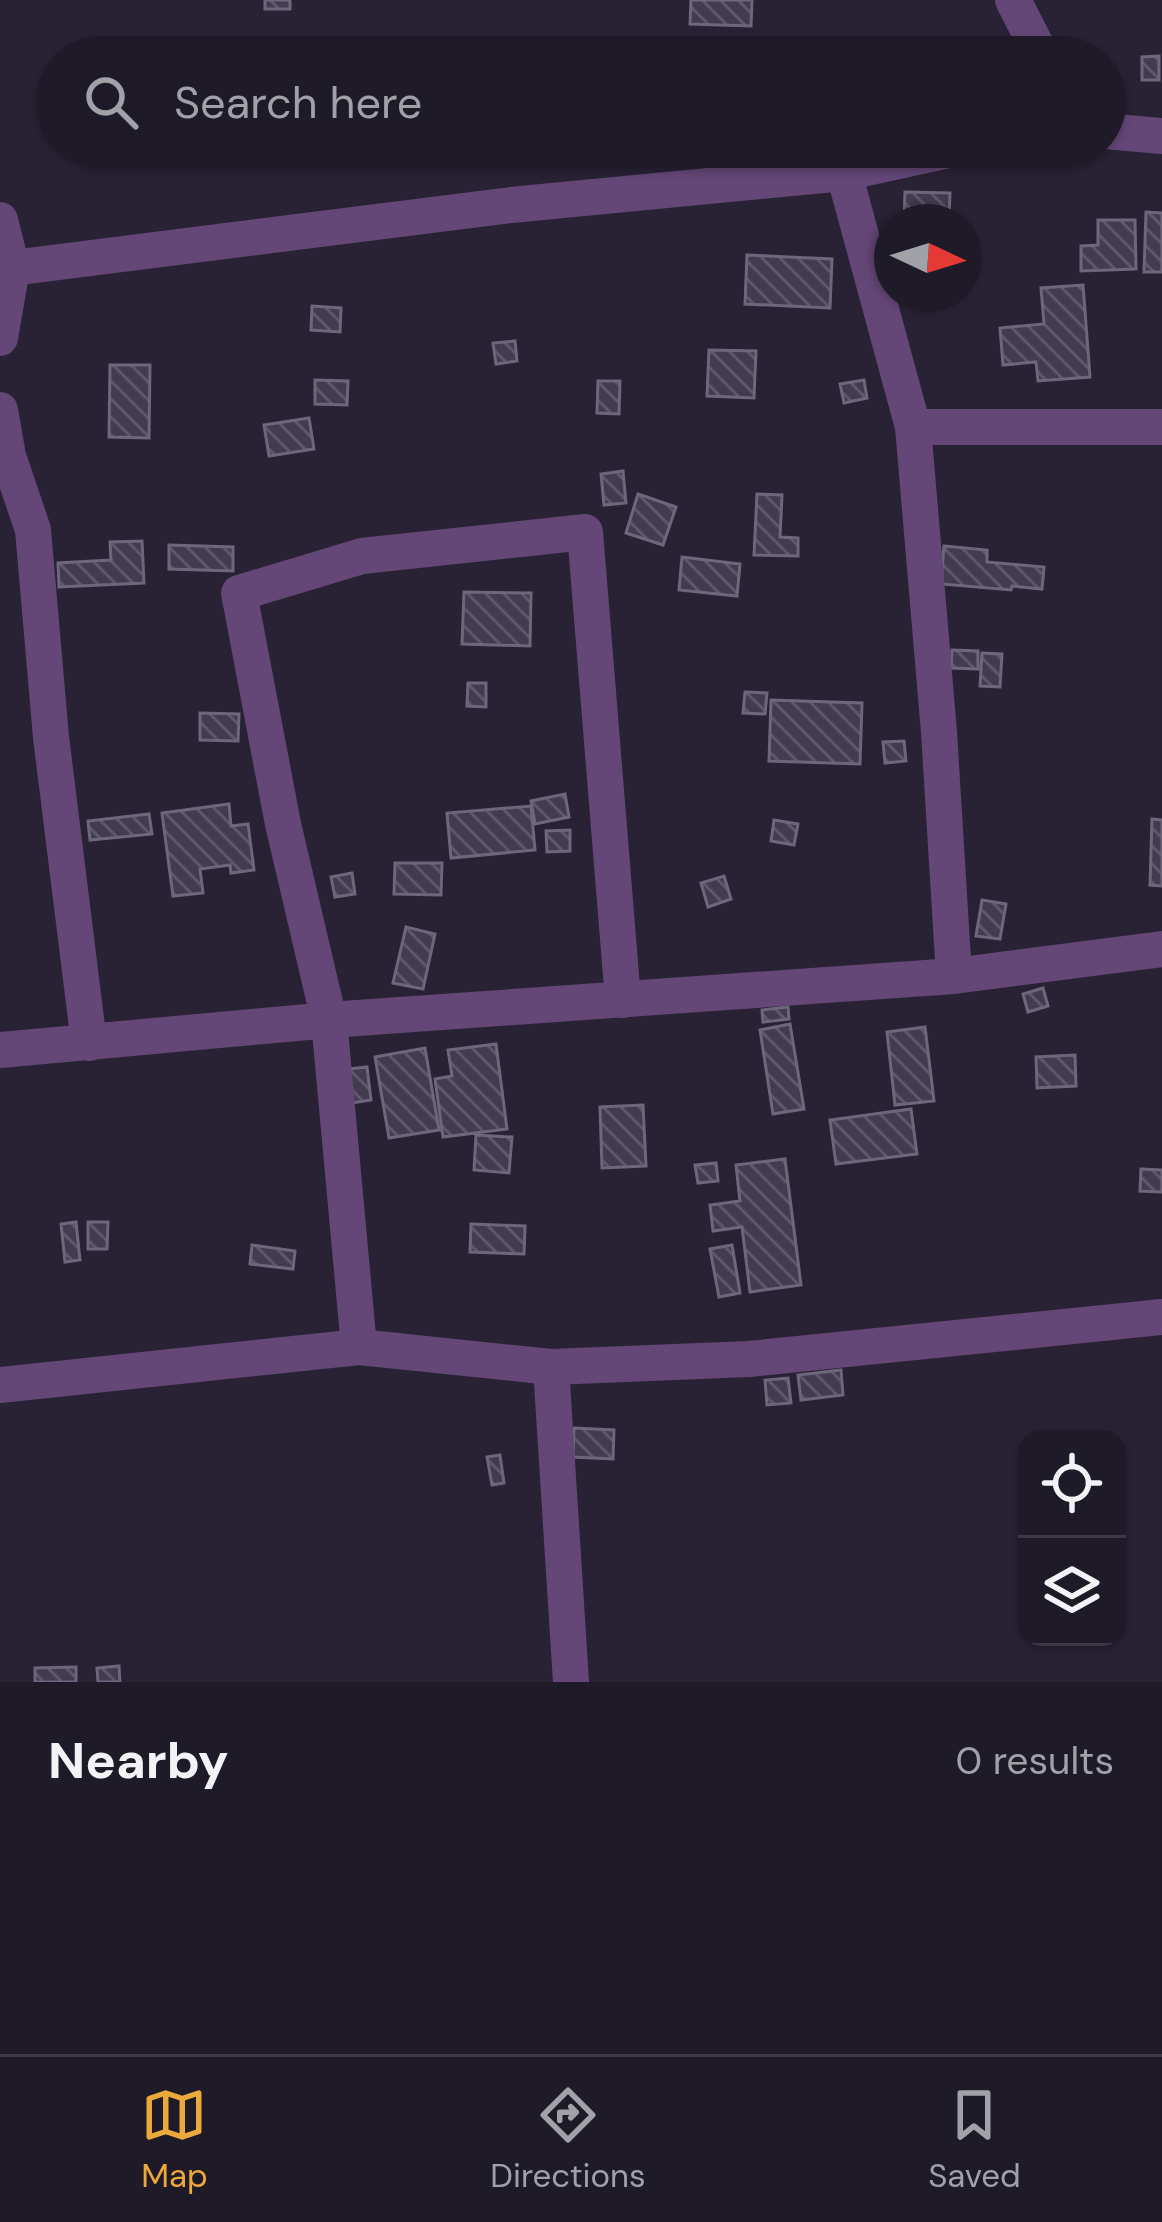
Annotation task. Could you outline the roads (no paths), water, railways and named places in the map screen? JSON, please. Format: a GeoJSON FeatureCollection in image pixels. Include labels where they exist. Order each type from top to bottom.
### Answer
{"type":"FeatureCollection","features":[{"type":"Feature","properties":{"kind":"street"},"geometry":{"type":"LineString","coordinates":[[1013,0],[1031,36]]}},
{"type":"Feature","properties":{"kind":"street"},"geometry":{"type":"LineString","coordinates":[[1126,133],[1162,136]]}},
{"type":"Feature","properties":{"kind":"street"},"geometry":{"type":"LineString","coordinates":[[12,268],[511,205],[863,168]]}},
{"type":"Feature","properties":{"kind":"street"},"geometry":{"type":"LineString","coordinates":[[844,172],[913,427],[954,976]]}},
{"type":"Feature","properties":{"kind":"street"},"geometry":{"type":"LineString","coordinates":[[0,220],[12,268],[0,338]]}},
{"type":"Feature","properties":{"kind":"street"},"geometry":{"type":"LineString","coordinates":[[0,410],[8,456],[33,530],[51,737],[88,1042]]}},
{"type":"Feature","properties":{"kind":"street"},"geometry":{"type":"LineString","coordinates":[[913,427],[1162,427]]}},
{"type":"Feature","properties":{"kind":"street"},"geometry":{"type":"LineString","coordinates":[[359,1347],[329,1020],[284,824],[239,593],[362,556],[585,532],[622,1000]]}},
{"type":"Feature","properties":{"kind":"street"},"geometry":{"type":"LineString","coordinates":[[0,1050],[329,1020],[954,976],[1162,950]]}},
{"type":"Feature","properties":{"kind":"street"},"geometry":{"type":"LineString","coordinates":[[0,1384],[359,1347],[551,1367],[749,1359],[1162,1317]]}},
{"type":"Feature","properties":{"kind":"street"},"geometry":{"type":"LineString","coordinates":[[551,1367],[571,1682]]}}]}
